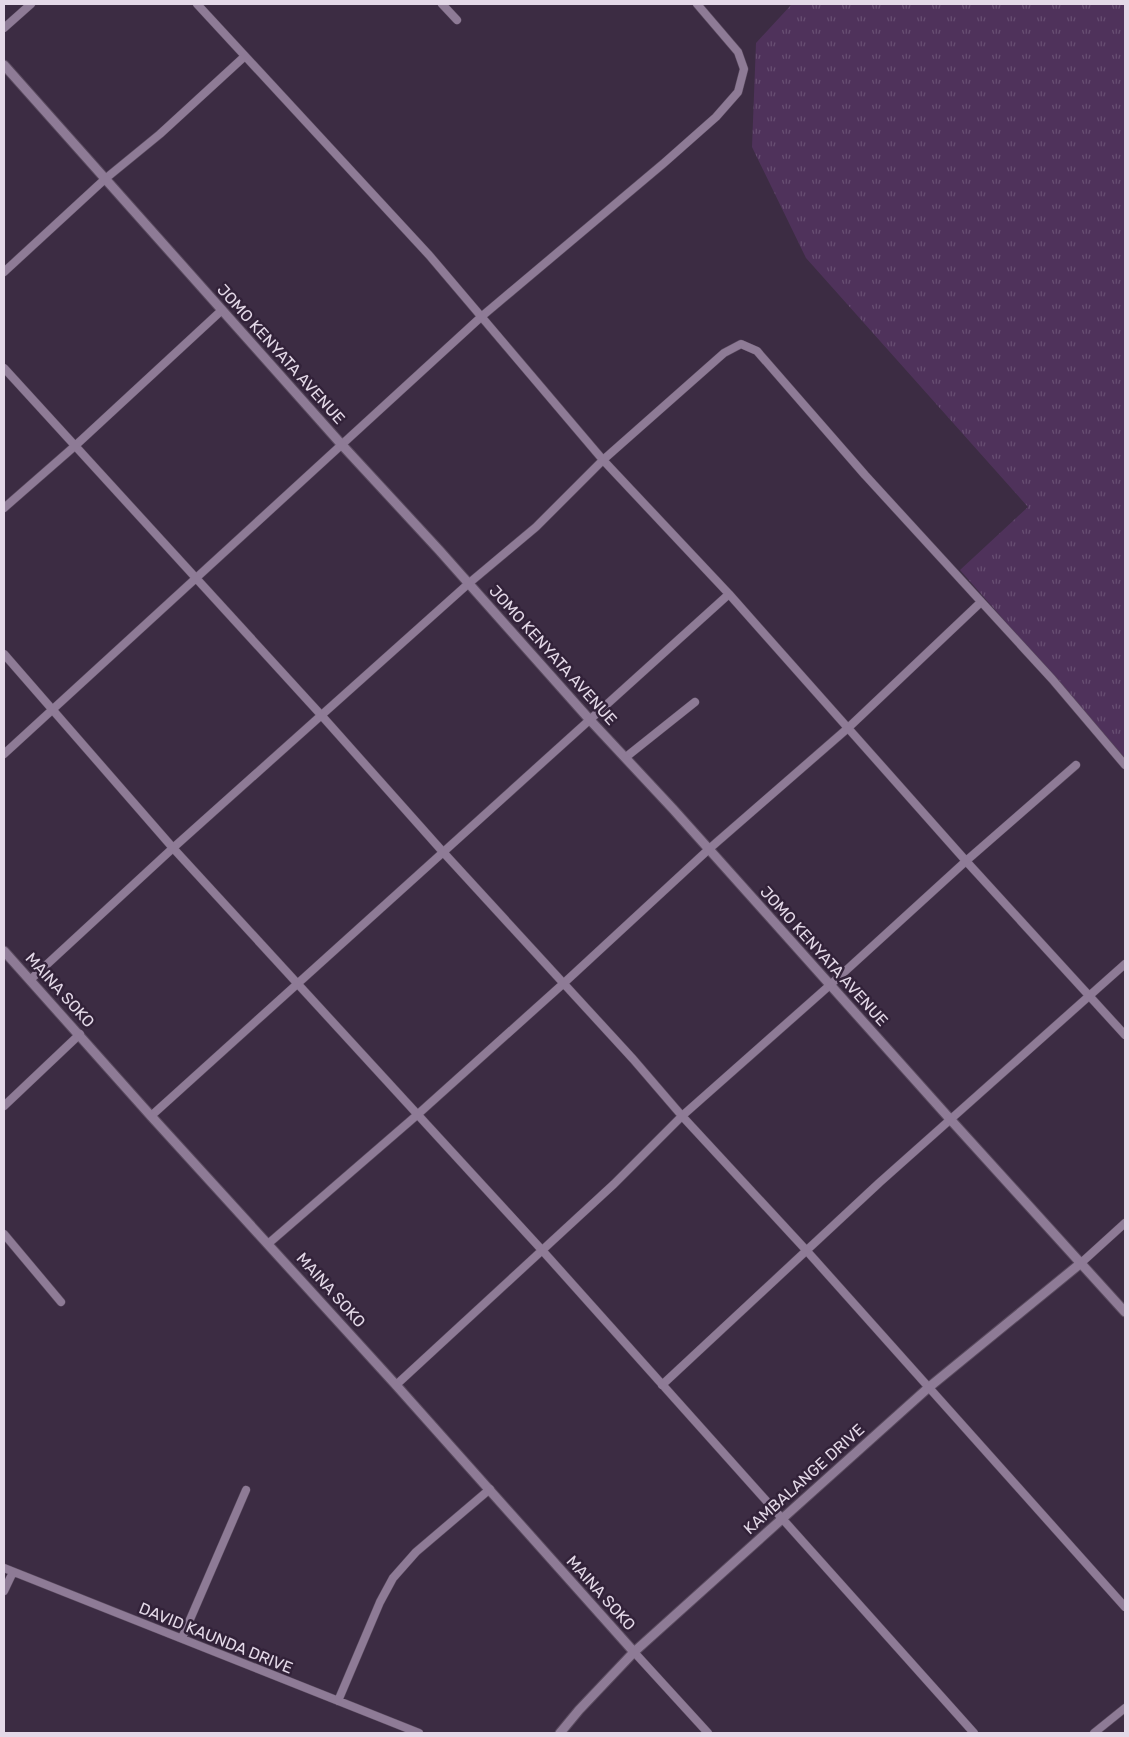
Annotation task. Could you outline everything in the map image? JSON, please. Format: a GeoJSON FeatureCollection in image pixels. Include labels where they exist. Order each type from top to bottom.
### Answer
{"type":"FeatureCollection","features":[{"type":"Feature","properties":{"kind":"street"},"geometry":{"type":"LineString","coordinates":[[4,28],[31,4]]}},
{"type":"Feature","properties":{"kind":"street"},"geometry":{"type":"LineString","coordinates":[[197,4],[429,255],[603,460],[729,594],[966,861],[1125,1035]]}},
{"type":"Feature","properties":{"kind":"street"},"geometry":{"type":"LineString","coordinates":[[442,4],[457,20]]}},
{"type":"Feature","properties":{"kind":"street"},"geometry":{"type":"LineString","coordinates":[[4,754],[481,317],[716,117],[738,92],[744,69],[738,52],[697,4]]}},
{"type":"Feature","properties":{"kind":"street"},"geometry":{"type":"LineString","coordinates":[[4,272],[105,179],[160,134],[245,56]]}},
{"type":"Feature","properties":{"kind":"street","name":"JOMO KENYATA AVENUE"},"geometry":{"type":"LineString","coordinates":[[4,65],[342,445],[590,720],[626,757],[1125,1312]]}},
{"type":"Feature","properties":{"kind":"street"},"geometry":{"type":"LineString","coordinates":[[4,508],[76,445],[222,310]]}},
{"type":"Feature","properties":{"kind":"street"},"geometry":{"type":"LineString","coordinates":[[30,980],[468,584],[536,527],[603,460],[724,353],[741,344],[758,351],[865,475],[1052,679],[1125,765]]}},
{"type":"Feature","properties":{"kind":"street"},"geometry":{"type":"LineString","coordinates":[[4,368],[633,1059],[682,1116],[806,1250],[1125,1608]]}},
{"type":"Feature","properties":{"kind":"street"},"geometry":{"type":"LineString","coordinates":[[151,1116],[729,594]]}},
{"type":"Feature","properties":{"kind":"street"},"geometry":{"type":"LineString","coordinates":[[269,1243],[416,1115],[564,983],[709,849],[848,728],[981,602]]}},
{"type":"Feature","properties":{"kind":"street"},"geometry":{"type":"LineString","coordinates":[[4,654],[174,848],[416,1115],[541,1249],[974,1733]]}},
{"type":"Feature","properties":{"kind":"street"},"geometry":{"type":"LineString","coordinates":[[626,757],[695,702]]}},
{"type":"Feature","properties":{"kind":"street"},"geometry":{"type":"LineString","coordinates":[[396,1385],[541,1249],[614,1184],[682,1116],[1076,765]]}},
{"type":"Feature","properties":{"kind":"street","name":"MAINA SOKO"},"geometry":{"type":"LineString","coordinates":[[4,951],[80,1034],[151,1116],[269,1243],[634,1652]]}},
{"type":"Feature","properties":{"kind":"street"},"geometry":{"type":"LineString","coordinates":[[662,1385],[950,1119],[1125,964]]}},
{"type":"Feature","properties":{"kind":"street"},"geometry":{"type":"LineString","coordinates":[[4,1106],[80,1034]]}},
{"type":"Feature","properties":{"kind":"street"},"geometry":{"type":"LineString","coordinates":[[1081,1263],[1125,1223]]}},
{"type":"Feature","properties":{"kind":"street"},"geometry":{"type":"LineString","coordinates":[[4,1234],[61,1302]]}},
{"type":"Feature","properties":{"kind":"street","name":"KAMBALANGE DRIVE"},"geometry":{"type":"LineString","coordinates":[[560,1733],[634,1652],[928,1388],[1081,1263]]}},
{"type":"Feature","properties":{"kind":"street"},"geometry":{"type":"LineString","coordinates":[[338,1701],[380,1602],[393,1578],[416,1552],[490,1489]]}},
{"type":"Feature","properties":{"kind":"street"},"geometry":{"type":"LineString","coordinates":[[182,1638],[246,1490]]}},
{"type":"Feature","properties":{"kind":"street","name":"DAVID KAUNDA DRIVE"},"geometry":{"type":"LineString","coordinates":[[4,1568],[419,1733]]}},
{"type":"Feature","properties":{"kind":"street"},"geometry":{"type":"LineString","coordinates":[[4,1591],[13,1572]]}},
{"type":"Feature","properties":{"kind":"street"},"geometry":{"type":"LineString","coordinates":[[634,1652],[708,1733]]}},
{"type":"Feature","properties":{"kind":"street"},"geometry":{"type":"LineString","coordinates":[[1094,1733],[1125,1708]]}},
{"type":"Feature","properties":{"kind":"green space"},"geometry":{"type":"Polygon","coordinates":[[[792,4],[1125,4],[1125,758],[960,570],[1028,507],[806,258],[752,147],[756,43],[792,4]]]}}]}
